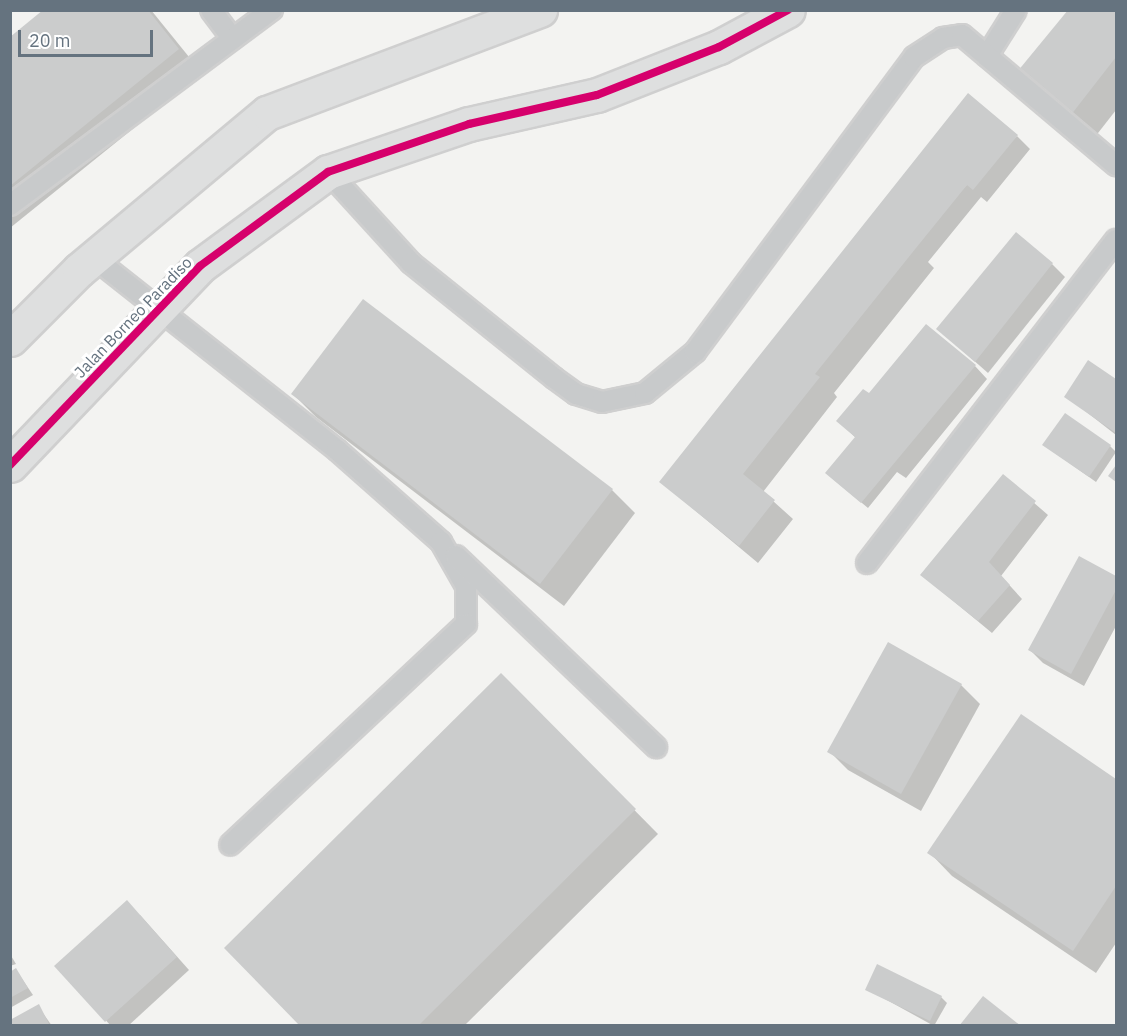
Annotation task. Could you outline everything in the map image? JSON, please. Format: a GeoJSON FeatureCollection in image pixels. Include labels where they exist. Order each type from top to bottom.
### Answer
{"type":"FeatureCollection","features":[{"type":"Feature","properties":{"kind":"street"},"geometry":{"type":"LineString","coordinates":[[12,335],[94,258],[267,113],[540,10]]}},
{"type":"Feature","properties":{"kind":"street","name":"Jalan Borneo Paradiso"},"geometry":{"type":"LineString","coordinates":[[10,465],[158,307],[200,266],[328,172],[469,124],[597,94],[719,47],[788,10]]}},
{"type":"Feature","properties":{"kind":"lane"},"geometry":{"type":"LineString","coordinates":[[211,10],[234,39]]}},
{"type":"Feature","properties":{"kind":"lane"},"geometry":{"type":"LineString","coordinates":[[10,205],[273,10]]}},
{"type":"Feature","properties":{"kind":"lane"},"geometry":{"type":"LineString","coordinates":[[987,56],[1016,10]]}},
{"type":"Feature","properties":{"kind":"lane"},"geometry":{"type":"LineString","coordinates":[[328,172],[411,263],[554,378],[576,394],[602,402],[645,393],[695,352],[914,57],[943,38],[962,35],[1116,165]]}},
{"type":"Feature","properties":{"kind":"lane"},"geometry":{"type":"LineString","coordinates":[[867,563],[1116,240]]}},
{"type":"Feature","properties":{"kind":"lane"},"geometry":{"type":"LineString","coordinates":[[94,258],[336,450],[441,542],[656,747]]}},
{"type":"Feature","properties":{"kind":"lane"},"geometry":{"type":"LineString","coordinates":[[230,846],[466,624],[466,586],[441,542]]}},
{"type":"Feature","properties":{"kind":"building"},"geometry":{"type":"Polygon","coordinates":[[[43,10],[148,10],[179,49],[10,186],[10,37],[43,10]]]}},
{"type":"Feature","properties":{"kind":"building"},"geometry":{"type":"Polygon","coordinates":[[[1068,10],[1116,10],[1116,57],[1067,120],[1013,77],[1068,10]]]}},
{"type":"Feature","properties":{"kind":"building"},"geometry":{"type":"Polygon","coordinates":[[[968,93],[1018,135],[973,190],[967,185],[815,374],[820,377],[743,474],[775,500],[739,546],[659,482],[968,93]]]}},
{"type":"Feature","properties":{"kind":"building"},"geometry":{"type":"Polygon","coordinates":[[[1016,232],[1053,263],[975,362],[936,329],[1016,232]]]}},
{"type":"Feature","properties":{"kind":"building"},"geometry":{"type":"Polygon","coordinates":[[[363,299],[613,489],[540,584],[291,394],[363,299]]]}},
{"type":"Feature","properties":{"kind":"building"},"geometry":{"type":"Polygon","coordinates":[[[926,324],[976,365],[861,503],[825,473],[855,437],[836,421],[863,389],[869,393],[926,324]]]}},
{"type":"Feature","properties":{"kind":"building"},"geometry":{"type":"Polygon","coordinates":[[[1088,360],[1116,379],[1116,433],[1064,397],[1088,360]]]}},
{"type":"Feature","properties":{"kind":"building"},"geometry":{"type":"Polygon","coordinates":[[[1065,413],[1111,445],[1089,477],[1042,445],[1065,413]]]}},
{"type":"Feature","properties":{"kind":"building"},"geometry":{"type":"Polygon","coordinates":[[[1116,465],[1116,482],[1108,476],[1116,465]]]}},
{"type":"Feature","properties":{"kind":"building"},"geometry":{"type":"Polygon","coordinates":[[[1003,474],[1036,501],[989,562],[1010,585],[978,621],[920,575],[1003,474]]]}},
{"type":"Feature","properties":{"kind":"building"},"geometry":{"type":"Polygon","coordinates":[[[1079,556],[1116,576],[1116,590],[1071,674],[1028,650],[1079,556]]]}},
{"type":"Feature","properties":{"kind":"building"},"geometry":{"type":"Polygon","coordinates":[[[888,642],[962,684],[901,794],[827,752],[888,642]]]}},
{"type":"Feature","properties":{"kind":"building"},"geometry":{"type":"Polygon","coordinates":[[[501,673],[636,809],[418,1026],[300,1026],[224,948],[501,673]]]}},
{"type":"Feature","properties":{"kind":"building"},"geometry":{"type":"Polygon","coordinates":[[[1021,714],[1116,779],[1116,886],[1073,951],[927,853],[1021,714]]]}},
{"type":"Feature","properties":{"kind":"building"},"geometry":{"type":"Polygon","coordinates":[[[127,900],[177,957],[105,1022],[54,966],[127,900]]]}},
{"type":"Feature","properties":{"kind":"building"},"geometry":{"type":"Polygon","coordinates":[[[877,964],[942,996],[930,1021],[865,990],[877,964]]]}},
{"type":"Feature","properties":{"kind":"building"},"geometry":{"type":"Polygon","coordinates":[[[16,968],[28,988],[10,998],[10,972],[16,968]]]}},
{"type":"Feature","properties":{"kind":"building"},"geometry":{"type":"Polygon","coordinates":[[[983,996],[1021,1026],[959,1026],[983,996]]]}},
{"type":"Feature","properties":{"kind":"building"},"geometry":{"type":"Polygon","coordinates":[[[39,1004],[50,1026],[10,1026],[10,1020],[39,1004]]]}},
{"type":"Feature","properties":{"kind":"cycle path"},"geometry":{"type":"LineString","coordinates":[[10,465],[200,266],[328,172],[469,124],[597,95],[719,47],[788,10]]}}]}
